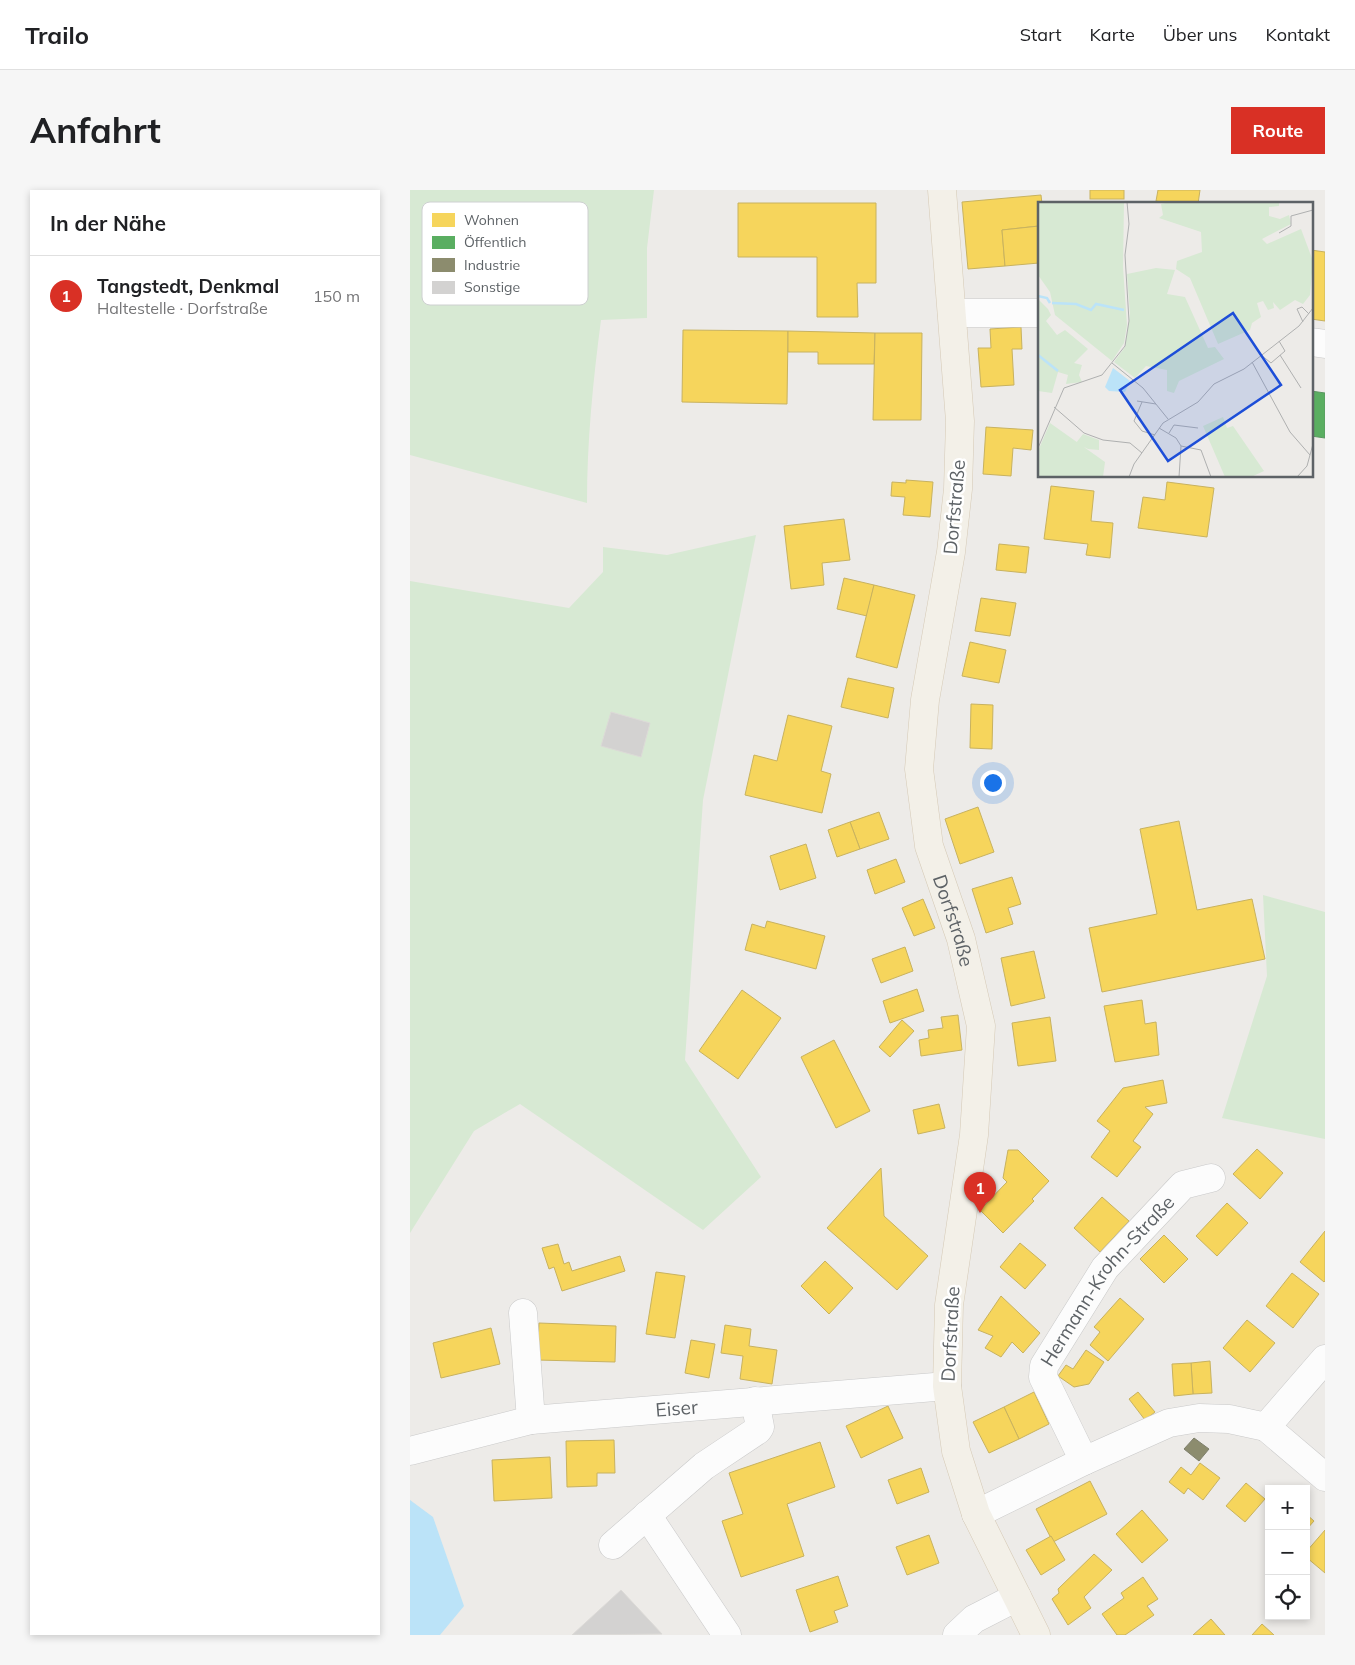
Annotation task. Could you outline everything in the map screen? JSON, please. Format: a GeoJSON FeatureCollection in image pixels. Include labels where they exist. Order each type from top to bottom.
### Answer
{"type":"FeatureCollection","features":[{"type":"Feature","properties":{"kind":"main road","name":"Dorfstraße"},"geometry":{"type":"LineString","coordinates":[[942,190],[960,422],[958,488],[951,552],[924,700],[919,769],[928,846],[961,939],[981,1026],[974,1135],[948,1304],[947,1386],[956,1451],[976,1514],[1036,1635]]}},
{"type":"Feature","properties":{"kind":"street"},"geometry":{"type":"LineString","coordinates":[[952,313],[1038,313]]}},
{"type":"Feature","properties":{"kind":"street"},"geometry":{"type":"LineString","coordinates":[[1312,342],[1325,344]]}},
{"type":"Feature","properties":{"kind":"street","name":"Hermann-Krohn-Straße"},"geometry":{"type":"LineString","coordinates":[[1084,1461],[1043,1377],[1044,1366],[1105,1268],[1183,1185],[1211,1178]]}},
{"type":"Feature","properties":{"kind":"street"},"geometry":{"type":"LineString","coordinates":[[523,1313],[531,1420]]}},
{"type":"Feature","properties":{"kind":"street"},"geometry":{"type":"LineString","coordinates":[[1266,1427],[1325,1358]]}},
{"type":"Feature","properties":{"kind":"street","name":"Eiser"},"geometry":{"type":"LineString","coordinates":[[410,1451],[531,1420],[947,1386]]}},
{"type":"Feature","properties":{"kind":"street"},"geometry":{"type":"LineString","coordinates":[[613,1545],[704,1466],[758,1430],[760,1427],[755,1401]]}},
{"type":"Feature","properties":{"kind":"street"},"geometry":{"type":"LineString","coordinates":[[976,1514],[1084,1461],[1169,1423],[1199,1418],[1229,1418],[1266,1427],[1325,1477]]}},
{"type":"Feature","properties":{"kind":"street"},"geometry":{"type":"LineString","coordinates":[[647,1515],[727,1635]]}},
{"type":"Feature","properties":{"kind":"street"},"geometry":{"type":"LineString","coordinates":[[957,1635],[974,1618],[1017,1597]]}},
{"type":"Feature","properties":{"kind":"green space"},"geometry":{"type":"Polygon","coordinates":[[[410,190],[654,190],[647,248],[647,318],[601,320],[591,411],[587,503],[410,455],[410,190]]]}},
{"type":"Feature","properties":{"kind":"green space"},"geometry":{"type":"Polygon","coordinates":[[[756,535],[703,800],[685,1060],[761,1177],[703,1230],[520,1104],[474,1131],[410,1233],[410,581],[569,608],[603,572],[603,547],[667,555],[756,535]],[[611,712],[641,756],[650,723],[611,712]]]}},
{"type":"Feature","properties":{"kind":"green space"},"geometry":{"type":"Polygon","coordinates":[[[1263,895],[1325,912],[1325,1139],[1222,1118],[1267,976],[1263,895]]]}},
{"type":"Feature","properties":{"kind":"water"},"geometry":{"type":"Polygon","coordinates":[[[410,1500],[433,1517],[464,1606],[440,1635],[410,1635],[410,1500]]]}},
{"type":"Feature","properties":{"kind":"building: Wohnen"},"geometry":{"type":"Polygon","coordinates":[[[1090,190],[1124,190],[1124,199],[1090,199],[1090,190]]]}},
{"type":"Feature","properties":{"kind":"building: Wohnen"},"geometry":{"type":"Polygon","coordinates":[[[1158,190],[1200,190],[1198,202],[1156,201],[1158,190]]]}},
{"type":"Feature","properties":{"kind":"building: Wohnen"},"geometry":{"type":"Polygon","coordinates":[[[1041,195],[1042,202],[1038,202],[1038,226],[1002,230],[1005,266],[968,269],[962,202],[1041,195]]]}},
{"type":"Feature","properties":{"kind":"building: Wohnen"},"geometry":{"type":"Polygon","coordinates":[[[738,203],[876,203],[876,283],[857,283],[858,317],[817,317],[817,257],[738,257],[738,203]]]}},
{"type":"Feature","properties":{"kind":"building: Wohnen"},"geometry":{"type":"Polygon","coordinates":[[[1038,226],[1038,263],[1005,266],[1002,230],[1038,226]]]}},
{"type":"Feature","properties":{"kind":"building: Wohnen"},"geometry":{"type":"Polygon","coordinates":[[[1312,250],[1325,252],[1325,321],[1312,319],[1312,250]]]}},
{"type":"Feature","properties":{"kind":"building: Wohnen"},"geometry":{"type":"Polygon","coordinates":[[[1021,327],[1022,349],[1012,349],[1014,385],[981,387],[978,348],[991,348],[990,329],[1021,327]]]}},
{"type":"Feature","properties":{"kind":"building: Wohnen"},"geometry":{"type":"Polygon","coordinates":[[[683,330],[788,331],[787,404],[682,402],[683,330]]]}},
{"type":"Feature","properties":{"kind":"building: Wohnen"},"geometry":{"type":"Polygon","coordinates":[[[788,331],[875,333],[874,364],[818,364],[818,352],[788,352],[788,331]]]}},
{"type":"Feature","properties":{"kind":"building: Wohnen"},"geometry":{"type":"Polygon","coordinates":[[[875,333],[922,333],[921,420],[873,420],[875,333]]]}},
{"type":"Feature","properties":{"kind":"building: Wohnen"},"geometry":{"type":"Polygon","coordinates":[[[986,427],[1033,430],[1031,450],[1013,448],[1011,476],[983,474],[986,427]]]}},
{"type":"Feature","properties":{"kind":"building: Wohnen"},"geometry":{"type":"Polygon","coordinates":[[[906,480],[933,482],[930,517],[903,515],[905,497],[891,496],[892,482],[906,483],[906,480]]]}},
{"type":"Feature","properties":{"kind":"building: Wohnen"},"geometry":{"type":"Polygon","coordinates":[[[1167,482],[1214,488],[1207,537],[1138,528],[1143,497],[1165,500],[1167,482]]]}},
{"type":"Feature","properties":{"kind":"building: Wohnen"},"geometry":{"type":"Polygon","coordinates":[[[1051,486],[1094,491],[1091,521],[1113,523],[1110,558],[1086,555],[1088,544],[1044,539],[1051,486]]]}},
{"type":"Feature","properties":{"kind":"building: Wohnen"},"geometry":{"type":"Polygon","coordinates":[[[844,519],[850,560],[822,563],[824,585],[791,589],[784,526],[844,519]]]}},
{"type":"Feature","properties":{"kind":"building: Wohnen"},"geometry":{"type":"Polygon","coordinates":[[[999,544],[1029,547],[1026,573],[996,570],[999,544]]]}},
{"type":"Feature","properties":{"kind":"building: Wohnen"},"geometry":{"type":"Polygon","coordinates":[[[844,578],[874,585],[867,616],[837,609],[844,578]]]}},
{"type":"Feature","properties":{"kind":"building: Wohnen"},"geometry":{"type":"Polygon","coordinates":[[[874,585],[915,595],[897,668],[856,657],[874,585]]]}},
{"type":"Feature","properties":{"kind":"building: Wohnen"},"geometry":{"type":"Polygon","coordinates":[[[981,598],[1016,603],[1010,636],[975,631],[981,598]]]}},
{"type":"Feature","properties":{"kind":"building: Wohnen"},"geometry":{"type":"Polygon","coordinates":[[[970,642],[1006,650],[999,683],[962,676],[970,642]]]}},
{"type":"Feature","properties":{"kind":"building: Wohnen"},"geometry":{"type":"Polygon","coordinates":[[[848,678],[894,688],[888,718],[841,707],[848,678]]]}},
{"type":"Feature","properties":{"kind":"building: Wohnen"},"geometry":{"type":"Polygon","coordinates":[[[971,704],[993,705],[992,749],[970,748],[971,704]]]}},
{"type":"Feature","properties":{"kind":"building: Wohnen"},"geometry":{"type":"Polygon","coordinates":[[[788,715],[832,726],[821,771],[831,774],[822,813],[745,795],[754,755],[777,761],[788,715]]]}},
{"type":"Feature","properties":{"kind":"building: Wohnen"},"geometry":{"type":"Polygon","coordinates":[[[978,807],[994,852],[960,864],[945,819],[978,807]]]}},
{"type":"Feature","properties":{"kind":"building: Wohnen"},"geometry":{"type":"Polygon","coordinates":[[[879,812],[889,839],[860,849],[850,822],[879,812]]]}},
{"type":"Feature","properties":{"kind":"building: Wohnen"},"geometry":{"type":"Polygon","coordinates":[[[1179,821],[1197,910],[1252,899],[1265,959],[1102,992],[1089,928],[1157,914],[1140,829],[1179,821]]]}},
{"type":"Feature","properties":{"kind":"building: Wohnen"},"geometry":{"type":"Polygon","coordinates":[[[850,822],[860,849],[837,857],[828,830],[850,822]]]}},
{"type":"Feature","properties":{"kind":"building: Wohnen"},"geometry":{"type":"Polygon","coordinates":[[[806,844],[816,878],[780,890],[770,856],[806,844]]]}},
{"type":"Feature","properties":{"kind":"building: Wohnen"},"geometry":{"type":"Polygon","coordinates":[[[896,859],[905,882],[875,894],[867,870],[896,859]]]}},
{"type":"Feature","properties":{"kind":"building: Wohnen"},"geometry":{"type":"Polygon","coordinates":[[[1012,877],[1021,904],[1008,908],[1013,924],[986,933],[972,889],[1012,877]]]}},
{"type":"Feature","properties":{"kind":"building: Wohnen"},"geometry":{"type":"Polygon","coordinates":[[[923,899],[935,928],[914,936],[902,908],[923,899]]]}},
{"type":"Feature","properties":{"kind":"building: Wohnen"},"geometry":{"type":"Polygon","coordinates":[[[767,921],[825,936],[816,969],[745,950],[752,924],[765,928],[767,921]]]}},
{"type":"Feature","properties":{"kind":"building: Wohnen"},"geometry":{"type":"Polygon","coordinates":[[[905,947],[913,971],[881,983],[872,959],[905,947]]]}},
{"type":"Feature","properties":{"kind":"building: Wohnen"},"geometry":{"type":"Polygon","coordinates":[[[1034,951],[1045,998],[1011,1006],[1001,958],[1034,951]]]}},
{"type":"Feature","properties":{"kind":"building: Wohnen"},"geometry":{"type":"Polygon","coordinates":[[[917,989],[924,1011],[890,1023],[883,1001],[917,989]]]}},
{"type":"Feature","properties":{"kind":"building: Wohnen"},"geometry":{"type":"Polygon","coordinates":[[[742,990],[781,1018],[738,1079],[699,1051],[742,990]]]}},
{"type":"Feature","properties":{"kind":"building: Wohnen"},"geometry":{"type":"Polygon","coordinates":[[[1142,1000],[1145,1024],[1156,1022],[1159,1055],[1115,1062],[1104,1006],[1142,1000]]]}},
{"type":"Feature","properties":{"kind":"building: Wohnen"},"geometry":{"type":"Polygon","coordinates":[[[958,1015],[962,1050],[921,1056],[919,1040],[929,1038],[928,1030],[943,1028],[941,1017],[958,1015]]]}},
{"type":"Feature","properties":{"kind":"building: Wohnen"},"geometry":{"type":"Polygon","coordinates":[[[1050,1017],[1056,1061],[1018,1066],[1012,1023],[1050,1017]]]}},
{"type":"Feature","properties":{"kind":"building: Wohnen"},"geometry":{"type":"Polygon","coordinates":[[[902,1020],[914,1031],[890,1057],[879,1047],[902,1020]]]}},
{"type":"Feature","properties":{"kind":"building: Wohnen"},"geometry":{"type":"Polygon","coordinates":[[[834,1040],[870,1111],[836,1128],[801,1057],[834,1040]]]}},
{"type":"Feature","properties":{"kind":"building: Wohnen"},"geometry":{"type":"Polygon","coordinates":[[[1163,1080],[1167,1103],[1145,1107],[1153,1114],[1133,1141],[1141,1147],[1117,1177],[1091,1157],[1110,1131],[1097,1121],[1123,1088],[1163,1080]]]}},
{"type":"Feature","properties":{"kind":"building: Wohnen"},"geometry":{"type":"Polygon","coordinates":[[[939,1104],[945,1128],[918,1134],[913,1110],[939,1104]]]}},
{"type":"Feature","properties":{"kind":"building: Wohnen"},"geometry":{"type":"Polygon","coordinates":[[[1257,1149],[1283,1173],[1260,1199],[1233,1174],[1257,1149]]]}},
{"type":"Feature","properties":{"kind":"building: Wohnen"},"geometry":{"type":"Polygon","coordinates":[[[1008,1150],[1018,1150],[1049,1181],[1032,1199],[1034,1201],[1003,1233],[980,1210],[1007,1182],[1003,1178],[1008,1150]]]}},
{"type":"Feature","properties":{"kind":"building: Wohnen"},"geometry":{"type":"Polygon","coordinates":[[[881,1168],[884,1216],[928,1256],[897,1290],[827,1228],[881,1168]]]}},
{"type":"Feature","properties":{"kind":"building: Wohnen"},"geometry":{"type":"Polygon","coordinates":[[[1102,1197],[1129,1221],[1100,1252],[1074,1228],[1102,1197]]]}},
{"type":"Feature","properties":{"kind":"building: Wohnen"},"geometry":{"type":"Polygon","coordinates":[[[1227,1203],[1248,1223],[1217,1256],[1196,1236],[1227,1203]]]}},
{"type":"Feature","properties":{"kind":"building: Wohnen"},"geometry":{"type":"Polygon","coordinates":[[[1325,1231],[1325,1281],[1324,1282],[1300,1262],[1325,1231]]]}},
{"type":"Feature","properties":{"kind":"building: Wohnen"},"geometry":{"type":"Polygon","coordinates":[[[1164,1235],[1188,1259],[1164,1283],[1140,1259],[1164,1235]]]}},
{"type":"Feature","properties":{"kind":"building: Wohnen"},"geometry":{"type":"Polygon","coordinates":[[[1020,1243],[1046,1265],[1025,1289],[1000,1267],[1020,1243]]]}},
{"type":"Feature","properties":{"kind":"building: Wohnen"},"geometry":{"type":"Polygon","coordinates":[[[558,1244],[564,1264],[569,1262],[572,1271],[620,1256],[625,1271],[562,1291],[554,1267],[549,1269],[542,1248],[558,1244]]]}},
{"type":"Feature","properties":{"kind":"building: Wohnen"},"geometry":{"type":"Polygon","coordinates":[[[825,1261],[853,1288],[829,1314],[801,1286],[825,1261]]]}},
{"type":"Feature","properties":{"kind":"building: Wohnen"},"geometry":{"type":"Polygon","coordinates":[[[656,1272],[685,1276],[675,1338],[646,1334],[656,1272]]]}},
{"type":"Feature","properties":{"kind":"building: Wohnen"},"geometry":{"type":"Polygon","coordinates":[[[1292,1273],[1319,1294],[1293,1328],[1266,1306],[1292,1273]]]}},
{"type":"Feature","properties":{"kind":"building: Wohnen"},"geometry":{"type":"Polygon","coordinates":[[[1001,1296],[1040,1333],[1023,1353],[1012,1342],[1001,1357],[985,1348],[993,1336],[978,1330],[1001,1296]]]}},
{"type":"Feature","properties":{"kind":"building: Wohnen"},"geometry":{"type":"Polygon","coordinates":[[[1120,1298],[1144,1319],[1108,1361],[1090,1345],[1100,1332],[1094,1327],[1120,1298]]]}},
{"type":"Feature","properties":{"kind":"building: Wohnen"},"geometry":{"type":"Polygon","coordinates":[[[1247,1320],[1275,1343],[1250,1372],[1223,1348],[1247,1320]]]}},
{"type":"Feature","properties":{"kind":"building: Wohnen"},"geometry":{"type":"Polygon","coordinates":[[[539,1323],[616,1326],[615,1362],[537,1360],[539,1323]]]}},
{"type":"Feature","properties":{"kind":"building: Wohnen"},"geometry":{"type":"Polygon","coordinates":[[[725,1325],[751,1329],[749,1346],[777,1350],[772,1384],[740,1379],[743,1356],[721,1353],[725,1325]]]}},
{"type":"Feature","properties":{"kind":"building: Wohnen"},"geometry":{"type":"Polygon","coordinates":[[[491,1328],[500,1364],[441,1378],[433,1343],[491,1328]]]}},
{"type":"Feature","properties":{"kind":"building: Wohnen"},"geometry":{"type":"Polygon","coordinates":[[[691,1340],[715,1344],[709,1378],[685,1373],[691,1340]]]}},
{"type":"Feature","properties":{"kind":"building: Wohnen"},"geometry":{"type":"Polygon","coordinates":[[[1086,1350],[1104,1362],[1089,1384],[1074,1387],[1058,1376],[1066,1365],[1073,1369],[1086,1350]]]}},
{"type":"Feature","properties":{"kind":"building: Wohnen"},"geometry":{"type":"Polygon","coordinates":[[[1210,1361],[1212,1393],[1193,1394],[1191,1363],[1210,1361]]]}},
{"type":"Feature","properties":{"kind":"building: Wohnen"},"geometry":{"type":"Polygon","coordinates":[[[1191,1363],[1193,1394],[1174,1396],[1172,1364],[1191,1363]]]}},
{"type":"Feature","properties":{"kind":"building: Wohnen"},"geometry":{"type":"Polygon","coordinates":[[[1034,1392],[1049,1424],[1019,1439],[1004,1407],[1034,1392]]]}},
{"type":"Feature","properties":{"kind":"building: Wohnen"},"geometry":{"type":"Polygon","coordinates":[[[1138,1392],[1155,1412],[1145,1420],[1129,1399],[1138,1392]]]}},
{"type":"Feature","properties":{"kind":"building: Wohnen"},"geometry":{"type":"Polygon","coordinates":[[[888,1406],[903,1438],[861,1458],[846,1426],[888,1406]]]}},
{"type":"Feature","properties":{"kind":"building: Wohnen"},"geometry":{"type":"Polygon","coordinates":[[[1004,1407],[1019,1439],[989,1453],[973,1422],[1004,1407]]]}},
{"type":"Feature","properties":{"kind":"building: Wohnen"},"geometry":{"type":"Polygon","coordinates":[[[614,1440],[615,1473],[597,1473],[597,1486],[567,1487],[566,1441],[614,1440]]]}},
{"type":"Feature","properties":{"kind":"building: Wohnen"},"geometry":{"type":"Polygon","coordinates":[[[820,1442],[835,1487],[787,1504],[804,1556],[741,1577],[722,1521],[743,1514],[729,1473],[820,1442]]]}},
{"type":"Feature","properties":{"kind":"building: Wohnen"},"geometry":{"type":"Polygon","coordinates":[[[550,1457],[552,1498],[494,1501],[492,1460],[550,1457]]]}},
{"type":"Feature","properties":{"kind":"building: Wohnen"},"geometry":{"type":"Polygon","coordinates":[[[1200,1463],[1220,1478],[1203,1500],[1188,1488],[1184,1494],[1169,1482],[1181,1467],[1191,1475],[1200,1463]]]}},
{"type":"Feature","properties":{"kind":"building: Wohnen"},"geometry":{"type":"Polygon","coordinates":[[[921,1468],[929,1492],[897,1504],[888,1480],[921,1468]]]}},
{"type":"Feature","properties":{"kind":"building: Wohnen"},"geometry":{"type":"Polygon","coordinates":[[[1090,1481],[1107,1514],[1053,1542],[1036,1509],[1090,1481]]]}},
{"type":"Feature","properties":{"kind":"building: Wohnen"},"geometry":{"type":"Polygon","coordinates":[[[1246,1483],[1265,1499],[1245,1522],[1226,1506],[1246,1483]]]}},
{"type":"Feature","properties":{"kind":"building: Wohnen"},"geometry":{"type":"Polygon","coordinates":[[[1142,1510],[1168,1540],[1142,1563],[1116,1534],[1142,1510]]]}},
{"type":"Feature","properties":{"kind":"building: Wohnen"},"geometry":{"type":"Polygon","coordinates":[[[1310,1518],[1314,1521],[1310,1526],[1310,1518]]]}},
{"type":"Feature","properties":{"kind":"building: Wohnen"},"geometry":{"type":"Polygon","coordinates":[[[1325,1530],[1325,1573],[1310,1560],[1310,1547],[1325,1530]]]}},
{"type":"Feature","properties":{"kind":"building: Wohnen"},"geometry":{"type":"Polygon","coordinates":[[[929,1535],[939,1563],[907,1575],[896,1547],[929,1535]]]}},
{"type":"Feature","properties":{"kind":"building: Wohnen"},"geometry":{"type":"Polygon","coordinates":[[[1051,1536],[1065,1560],[1041,1575],[1026,1550],[1051,1536]]]}},
{"type":"Feature","properties":{"kind":"building: Wohnen"},"geometry":{"type":"Polygon","coordinates":[[[1094,1554],[1112,1570],[1084,1597],[1091,1608],[1068,1625],[1052,1599],[1059,1593],[1058,1589],[1094,1554]]]}},
{"type":"Feature","properties":{"kind":"building: Wohnen"},"geometry":{"type":"Polygon","coordinates":[[[838,1576],[848,1606],[834,1611],[838,1622],[810,1632],[796,1590],[838,1576]]]}},
{"type":"Feature","properties":{"kind":"building: Wohnen"},"geometry":{"type":"Polygon","coordinates":[[[1143,1577],[1158,1599],[1147,1606],[1154,1615],[1125,1635],[1117,1635],[1102,1614],[1124,1598],[1121,1593],[1143,1577]]]}},
{"type":"Feature","properties":{"kind":"building: Wohnen"},"geometry":{"type":"Polygon","coordinates":[[[1211,1619],[1225,1635],[1193,1635],[1211,1619]]]}},
{"type":"Feature","properties":{"kind":"building: Wohnen"},"geometry":{"type":"Polygon","coordinates":[[[1262,1624],[1274,1635],[1252,1635],[1262,1624]]]}},
{"type":"Feature","properties":{"kind":"building: Öffentlich"},"geometry":{"type":"Polygon","coordinates":[[[1312,391],[1325,393],[1325,438],[1312,436],[1312,391]]]}},
{"type":"Feature","properties":{"kind":"building: Industrie"},"geometry":{"type":"Polygon","coordinates":[[[1194,1438],[1209,1449],[1199,1461],[1184,1449],[1194,1438]]]}},
{"type":"Feature","properties":{"kind":"building: Sonstige"},"geometry":{"type":"Polygon","coordinates":[[[611,712],[650,723],[641,757],[601,746],[611,712]]]}},
{"type":"Feature","properties":{"kind":"building: Sonstige"},"geometry":{"type":"Polygon","coordinates":[[[621,1590],[662,1634],[572,1635],[621,1590]]]}},
{"type":"Feature","properties":{"kind":"place","name":"Tangstedt, Denkmal"},"geometry":{"type":"Point","coordinates":[980,1213]}}]}
